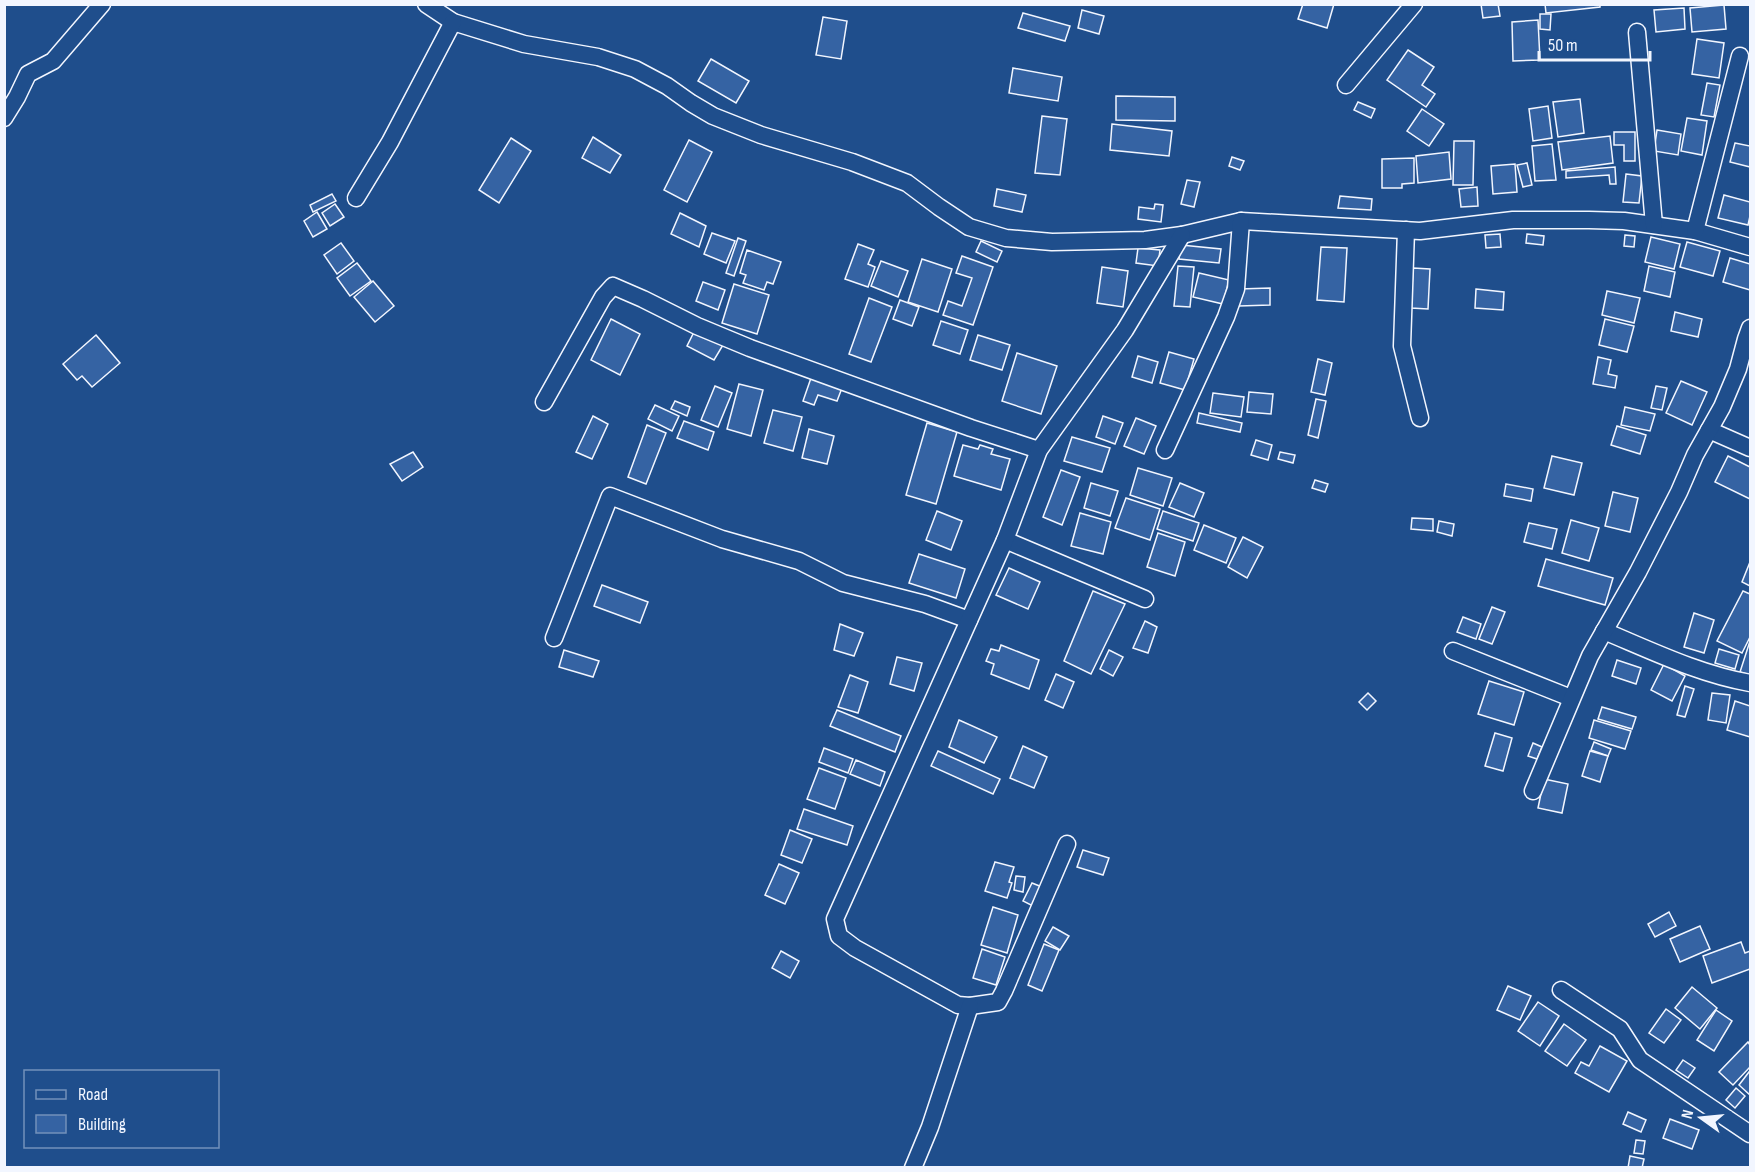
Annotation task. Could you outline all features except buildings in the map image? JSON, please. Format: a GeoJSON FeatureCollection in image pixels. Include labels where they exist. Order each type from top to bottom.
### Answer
{"type":"FeatureCollection","features":[{"type":"Feature","properties":{"kind":"street"},"geometry":{"type":"LineString","coordinates":[[4,118],[28,74],[53,61],[102,4]]}},
{"type":"Feature","properties":{"kind":"street"},"geometry":{"type":"LineString","coordinates":[[426,4],[453,22],[524,44],[598,57],[635,69],[667,86],[691,104],[730,124],[852,162],[907,183],[969,227],[1006,238],[1052,242],[1145,240],[1182,235],[1241,220],[1420,231],[1513,220],[1589,220],[1695,231],[1750,248]]}},
{"type":"Feature","properties":{"kind":"street"},"geometry":{"type":"LineString","coordinates":[[1346,85],[1414,4]]}},
{"type":"Feature","properties":{"kind":"street"},"geometry":{"type":"LineString","coordinates":[[356,198],[390,142],[453,22]]}},
{"type":"Feature","properties":{"kind":"street"},"geometry":{"type":"LineString","coordinates":[[1637,32],[1654,225]]}},
{"type":"Feature","properties":{"kind":"street"},"geometry":{"type":"LineString","coordinates":[[1695,231],[1740,56]]}},
{"type":"Feature","properties":{"kind":"street"},"geometry":{"type":"LineString","coordinates":[[1165,450],[1226,317],[1236,289],[1241,220]]}},
{"type":"Feature","properties":{"kind":"street"},"geometry":{"type":"LineString","coordinates":[[1406,230],[1402,346],[1420,418]]}},
{"type":"Feature","properties":{"kind":"street"},"geometry":{"type":"LineString","coordinates":[[1067,844],[998,1002],[970,1006],[958,1005],[855,948],[839,936],[835,919],[1005,540],[1039,450],[1125,330],[1182,235]]}},
{"type":"Feature","properties":{"kind":"street"},"geometry":{"type":"LineString","coordinates":[[544,402],[603,297],[613,286],[643,298],[697,326],[750,348],[950,421],[1039,450]]}},
{"type":"Feature","properties":{"kind":"street"},"geometry":{"type":"LineString","coordinates":[[1533,791],[1590,656],[1638,572],[1695,455],[1722,407],[1734,379],[1750,328]]}},
{"type":"Feature","properties":{"kind":"street"},"geometry":{"type":"LineString","coordinates":[[1709,430],[1750,448]]}},
{"type":"Feature","properties":{"kind":"street"},"geometry":{"type":"LineString","coordinates":[[554,638],[610,496],[722,539],[799,561],[843,583],[925,604],[969,620]]}},
{"type":"Feature","properties":{"kind":"street"},"geometry":{"type":"LineString","coordinates":[[1005,540],[1145,599]]}},
{"type":"Feature","properties":{"kind":"street"},"geometry":{"type":"LineString","coordinates":[[1604,631],[1679,662],[1724,678],[1750,683]]}},
{"type":"Feature","properties":{"kind":"street"},"geometry":{"type":"LineString","coordinates":[[1454,651],[1571,698]]}},
{"type":"Feature","properties":{"kind":"street"},"geometry":{"type":"LineString","coordinates":[[1561,990],[1620,1029],[1640,1060],[1750,1134]]}},
{"type":"Feature","properties":{"kind":"street"},"geometry":{"type":"LineString","coordinates":[[913,1167],[930,1127],[970,1006]]}}]}
